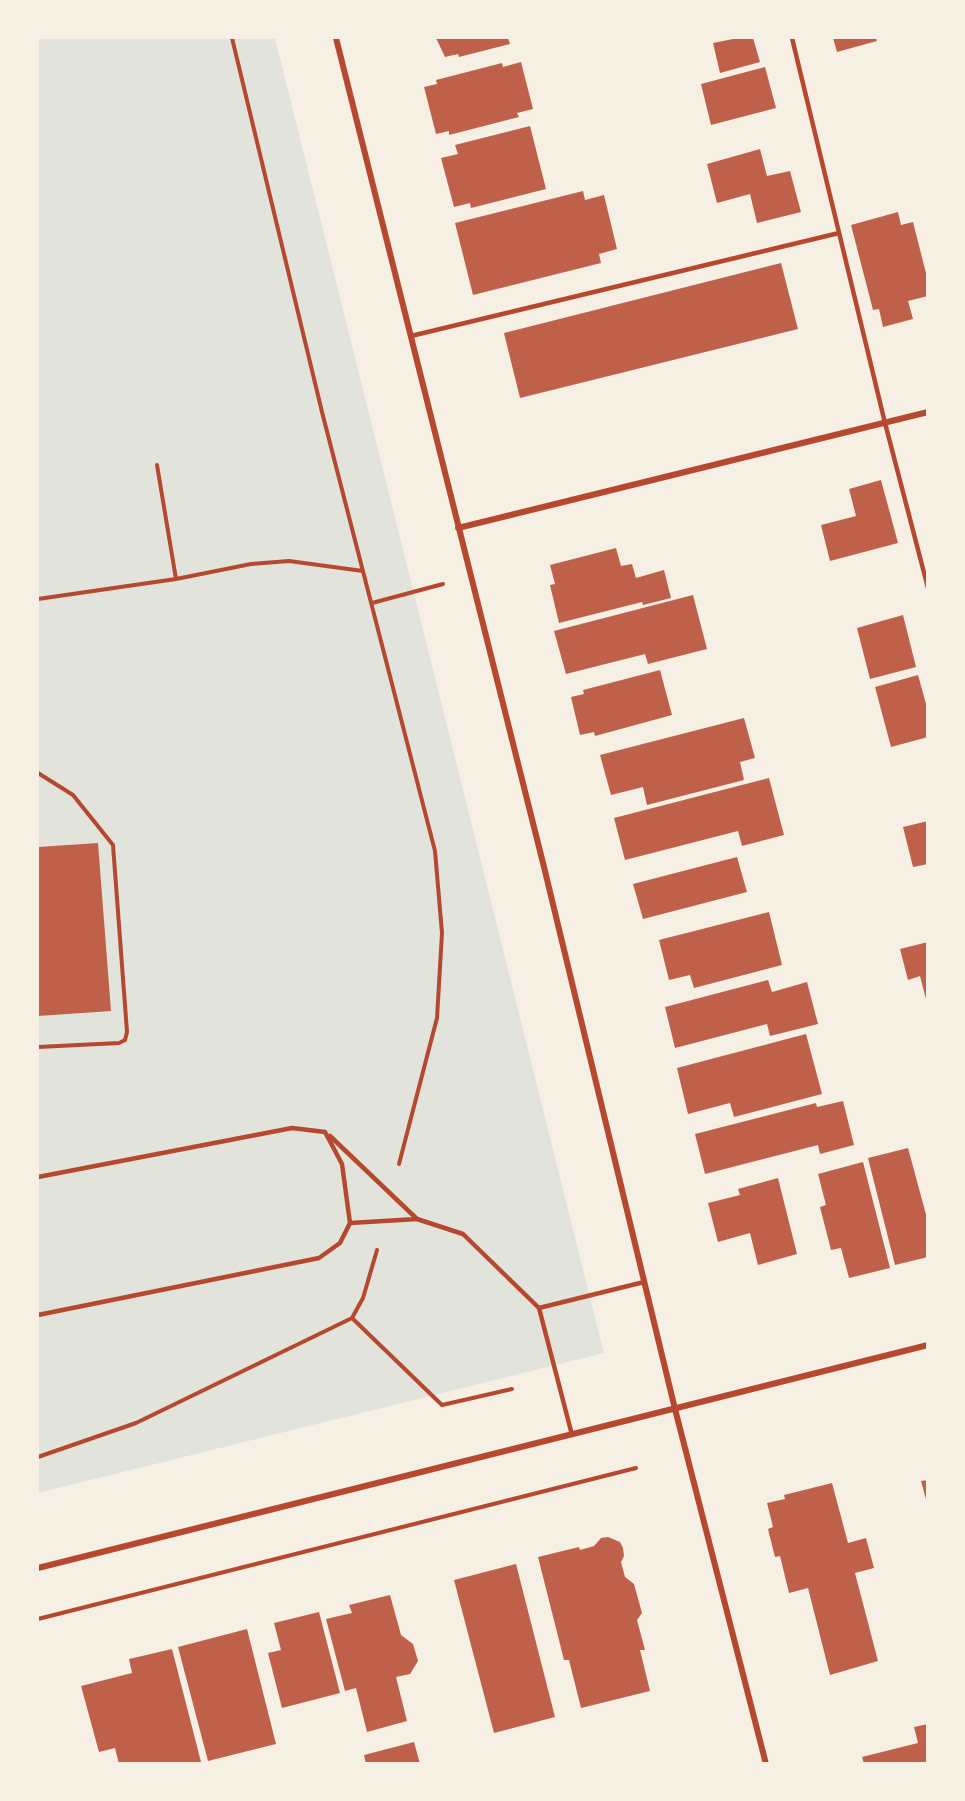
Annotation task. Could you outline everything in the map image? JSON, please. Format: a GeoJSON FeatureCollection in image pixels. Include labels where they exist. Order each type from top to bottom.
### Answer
{"type":"FeatureCollection","features":[{"type":"Feature","properties":{"kind":"street"},"geometry":{"type":"LineString","coordinates":[[336,38],[544,867],[675,1409],[766,1764]]}},
{"type":"Feature","properties":{"kind":"street"},"geometry":{"type":"LineString","coordinates":[[458,528],[927,412]]}},
{"type":"Feature","properties":{"kind":"street"},"geometry":{"type":"LineString","coordinates":[[38,1568],[927,1345]]}},
{"type":"Feature","properties":{"kind":"lane"},"geometry":{"type":"LineString","coordinates":[[792,38],[927,588]]}},
{"type":"Feature","properties":{"kind":"lane"},"geometry":{"type":"LineString","coordinates":[[411,336],[839,233]]}},
{"type":"Feature","properties":{"kind":"lane"},"geometry":{"type":"LineString","coordinates":[[38,1177],[292,1128],[325,1132],[417,1219]]}},
{"type":"Feature","properties":{"kind":"lane"},"geometry":{"type":"LineString","coordinates":[[38,1315],[319,1258],[340,1243],[350,1223],[342,1164],[325,1132]]}},
{"type":"Feature","properties":{"kind":"lane"},"geometry":{"type":"LineString","coordinates":[[350,1223],[417,1219],[464,1234],[539,1308],[572,1435]]}},
{"type":"Feature","properties":{"kind":"lane"},"geometry":{"type":"LineString","coordinates":[[539,1308],[644,1282]]}},
{"type":"Feature","properties":{"kind":"path"},"geometry":{"type":"LineString","coordinates":[[232,38],[260,147],[299,319],[435,851],[442,933],[437,1018],[391,1194]]}},
{"type":"Feature","properties":{"kind":"path"},"geometry":{"type":"LineString","coordinates":[[157,465],[176,579]]}},
{"type":"Feature","properties":{"kind":"path"},"geometry":{"type":"LineString","coordinates":[[38,599],[176,579],[251,564],[289,561],[363,571]]}},
{"type":"Feature","properties":{"kind":"path"},"geometry":{"type":"LineString","coordinates":[[372,603],[470,576]]}},
{"type":"Feature","properties":{"kind":"path"},"geometry":{"type":"LineString","coordinates":[[38,773],[73,795],[113,845],[127,1032],[125,1040],[118,1043],[38,1047]]}},
{"type":"Feature","properties":{"kind":"path"},"geometry":{"type":"LineString","coordinates":[[38,1457],[136,1423],[352,1318],[363,1298],[384,1221]]}},
{"type":"Feature","properties":{"kind":"path"},"geometry":{"type":"LineString","coordinates":[[352,1318],[442,1405],[512,1389]]}},
{"type":"Feature","properties":{"kind":"path"},"geometry":{"type":"LineString","coordinates":[[38,1619],[636,1468]]}},
{"type":"Feature","properties":{"kind":"shaded area"},"geometry":{"type":"Polygon","coordinates":[[[38,38],[275,38],[604,1353],[38,1493],[38,38]]]}},
{"type":"Feature","properties":{"kind":"building"},"geometry":{"type":"Polygon","coordinates":[[[436,38],[508,38],[510,44],[459,57],[458,54],[445,57],[436,38]]]}},
{"type":"Feature","properties":{"kind":"building"},"geometry":{"type":"Polygon","coordinates":[[[738,38],[753,38],[760,62],[720,73],[713,43],[738,38]]]}},
{"type":"Feature","properties":{"kind":"building"},"geometry":{"type":"Polygon","coordinates":[[[833,38],[876,38],[877,41],[837,52],[833,38]]]}},
{"type":"Feature","properties":{"kind":"building"},"geometry":{"type":"Polygon","coordinates":[[[521,62],[533,109],[517,113],[519,117],[449,135],[449,131],[436,134],[424,87],[437,84],[436,80],[502,63],[503,67],[521,62]]]}},
{"type":"Feature","properties":{"kind":"building"},"geometry":{"type":"Polygon","coordinates":[[[765,67],[776,108],[711,125],[701,84],[765,67]]]}},
{"type":"Feature","properties":{"kind":"building"},"geometry":{"type":"Polygon","coordinates":[[[530,126],[546,189],[471,208],[470,203],[454,207],[441,158],[458,154],[455,145],[530,126]]]}},
{"type":"Feature","properties":{"kind":"building"},"geometry":{"type":"Polygon","coordinates":[[[760,149],[767,176],[790,171],[801,212],[757,223],[750,194],[717,203],[707,164],[760,149]]]}},
{"type":"Feature","properties":{"kind":"building"},"geometry":{"type":"Polygon","coordinates":[[[583,191],[585,200],[604,195],[617,249],[599,254],[601,263],[473,295],[455,223],[583,191]]]}},
{"type":"Feature","properties":{"kind":"building"},"geometry":{"type":"Polygon","coordinates":[[[898,212],[901,225],[913,222],[928,281],[928,296],[908,301],[913,319],[883,327],[879,309],[873,310],[851,225],[898,212]]]}},
{"type":"Feature","properties":{"kind":"building"},"geometry":{"type":"Polygon","coordinates":[[[781,263],[798,329],[520,398],[504,333],[781,263]]]}},
{"type":"Feature","properties":{"kind":"building"},"geometry":{"type":"Polygon","coordinates":[[[881,480],[898,543],[830,561],[821,525],[856,516],[849,489],[881,480]]]}},
{"type":"Feature","properties":{"kind":"building"},"geometry":{"type":"Polygon","coordinates":[[[616,548],[621,566],[632,564],[636,578],[664,570],[671,598],[643,605],[642,602],[559,623],[550,585],[555,584],[550,565],[616,548]]]}},
{"type":"Feature","properties":{"kind":"building"},"geometry":{"type":"Polygon","coordinates":[[[693,595],[707,649],[648,664],[645,654],[566,674],[554,631],[693,595]]]}},
{"type":"Feature","properties":{"kind":"building"},"geometry":{"type":"Polygon","coordinates":[[[903,615],[916,667],[870,679],[857,628],[903,615]]]}},
{"type":"Feature","properties":{"kind":"building"},"geometry":{"type":"Polygon","coordinates":[[[660,670],[672,715],[595,736],[594,732],[580,735],[571,697],[584,694],[583,690],[660,670]]]}},
{"type":"Feature","properties":{"kind":"building"},"geometry":{"type":"Polygon","coordinates":[[[918,675],[928,711],[928,737],[891,747],[875,687],[918,675]]]}},
{"type":"Feature","properties":{"kind":"building"},"geometry":{"type":"Polygon","coordinates":[[[744,718],[755,758],[740,762],[744,780],[647,805],[643,787],[611,795],[600,755],[744,718]]]}},
{"type":"Feature","properties":{"kind":"building"},"geometry":{"type":"Polygon","coordinates":[[[769,778],[784,835],[742,846],[738,831],[625,860],[614,818],[769,778]]]}},
{"type":"Feature","properties":{"kind":"building"},"geometry":{"type":"Polygon","coordinates":[[[928,821],[928,864],[913,867],[903,827],[928,821]]]}},
{"type":"Feature","properties":{"kind":"building"},"geometry":{"type":"Polygon","coordinates":[[[98,843],[111,1011],[38,1016],[38,847],[98,843]]]}},
{"type":"Feature","properties":{"kind":"building"},"geometry":{"type":"Polygon","coordinates":[[[737,857],[747,892],[643,919],[633,884],[737,857]]]}},
{"type":"Feature","properties":{"kind":"building"},"geometry":{"type":"Polygon","coordinates":[[[769,912],[782,965],[694,988],[690,975],[669,980],[659,940],[769,912]]]}},
{"type":"Feature","properties":{"kind":"building"},"geometry":{"type":"Polygon","coordinates":[[[928,942],[927,1003],[920,976],[908,980],[900,949],[928,942]]]}},
{"type":"Feature","properties":{"kind":"building"},"geometry":{"type":"Polygon","coordinates":[[[768,980],[772,992],[807,982],[818,1024],[770,1036],[767,1024],[675,1048],[665,1007],[768,980]]]}},
{"type":"Feature","properties":{"kind":"building"},"geometry":{"type":"Polygon","coordinates":[[[806,1034],[822,1094],[734,1117],[730,1103],[688,1114],[677,1068],[806,1034]]]}},
{"type":"Feature","properties":{"kind":"building"},"geometry":{"type":"Polygon","coordinates":[[[843,1101],[854,1145],[820,1154],[818,1145],[705,1174],[695,1134],[816,1103],[817,1107],[843,1101]]]}},
{"type":"Feature","properties":{"kind":"building"},"geometry":{"type":"Polygon","coordinates":[[[908,1148],[928,1222],[928,1257],[895,1265],[868,1158],[908,1148]]]}},
{"type":"Feature","properties":{"kind":"building"},"geometry":{"type":"Polygon","coordinates":[[[863,1162],[890,1268],[849,1278],[841,1248],[831,1250],[820,1207],[826,1205],[818,1174],[863,1162]]]}},
{"type":"Feature","properties":{"kind":"building"},"geometry":{"type":"Polygon","coordinates":[[[778,1178],[797,1254],[758,1265],[750,1233],[718,1242],[708,1203],[740,1195],[738,1189],[778,1178]]]}},
{"type":"Feature","properties":{"kind":"building"},"geometry":{"type":"Polygon","coordinates":[[[928,1480],[928,1503],[927,1503],[921,1481],[928,1480]]]}},
{"type":"Feature","properties":{"kind":"building"},"geometry":{"type":"Polygon","coordinates":[[[832,1483],[848,1543],[866,1538],[874,1568],[855,1573],[878,1661],[830,1675],[808,1588],[789,1593],[780,1556],[775,1557],[768,1529],[773,1527],[767,1503],[785,1499],[784,1495],[832,1483]]]}},
{"type":"Feature","properties":{"kind":"building"},"geometry":{"type":"Polygon","coordinates":[[[608,1537],[620,1542],[623,1548],[624,1556],[621,1562],[625,1577],[634,1584],[642,1613],[637,1620],[645,1650],[640,1650],[650,1691],[581,1708],[569,1660],[564,1660],[538,1557],[579,1547],[580,1550],[594,1546],[601,1538],[608,1537]]]}},
{"type":"Feature","properties":{"kind":"building"},"geometry":{"type":"Polygon","coordinates":[[[516,1564],[555,1717],[494,1733],[454,1580],[516,1564]]]}},
{"type":"Feature","properties":{"kind":"building"},"geometry":{"type":"Polygon","coordinates":[[[390,1595],[401,1635],[413,1644],[418,1661],[410,1674],[396,1677],[407,1721],[367,1732],[356,1688],[345,1691],[326,1619],[352,1613],[349,1605],[390,1595]]]}},
{"type":"Feature","properties":{"kind":"building"},"geometry":{"type":"Polygon","coordinates":[[[319,1612],[340,1693],[282,1708],[268,1653],[281,1650],[274,1623],[319,1612]]]}},
{"type":"Feature","properties":{"kind":"building"},"geometry":{"type":"Polygon","coordinates":[[[247,1629],[276,1744],[208,1761],[178,1647],[247,1629]]]}},
{"type":"Feature","properties":{"kind":"building"},"geometry":{"type":"Polygon","coordinates":[[[172,1649],[201,1762],[193,1764],[119,1764],[115,1748],[99,1752],[81,1686],[132,1673],[129,1659],[172,1649]]]}},
{"type":"Feature","properties":{"kind":"building"},"geometry":{"type":"Polygon","coordinates":[[[928,1724],[928,1764],[864,1764],[862,1757],[918,1743],[914,1727],[928,1724]]]}},
{"type":"Feature","properties":{"kind":"building"},"geometry":{"type":"Polygon","coordinates":[[[414,1742],[420,1764],[366,1764],[364,1755],[414,1742]]]}}]}
